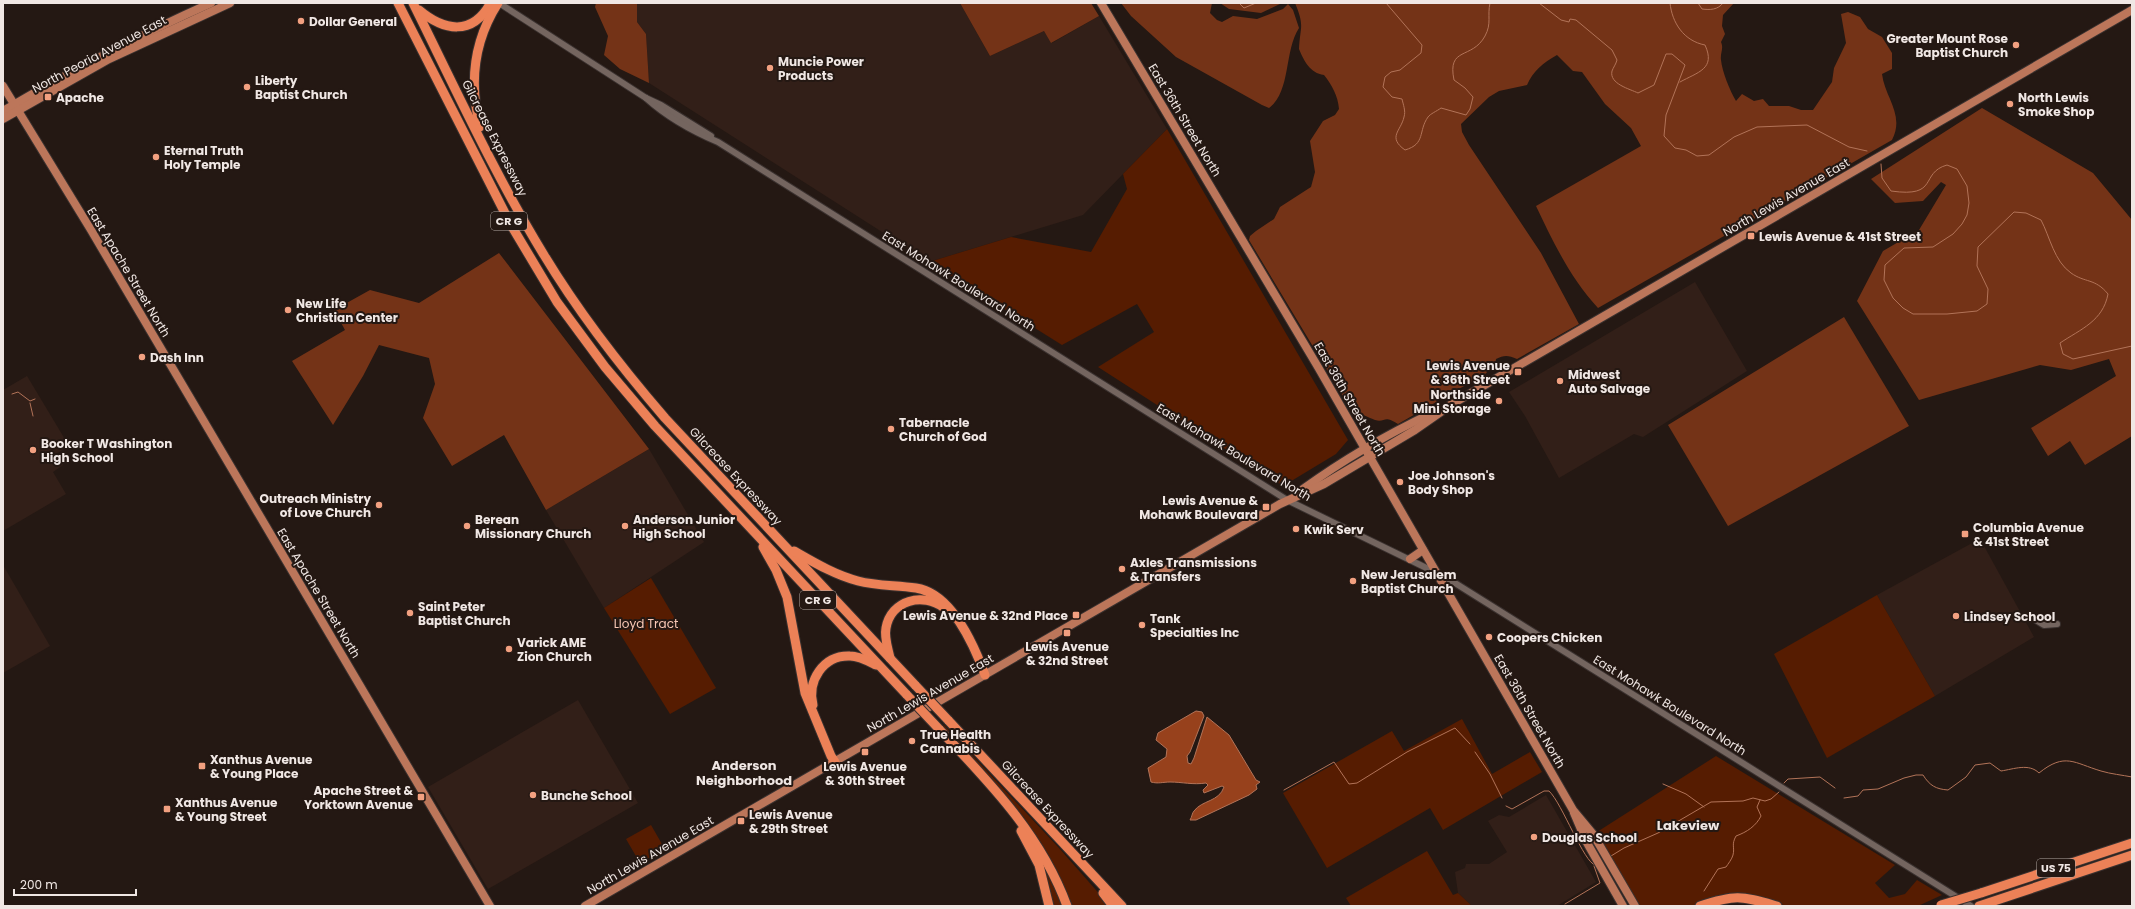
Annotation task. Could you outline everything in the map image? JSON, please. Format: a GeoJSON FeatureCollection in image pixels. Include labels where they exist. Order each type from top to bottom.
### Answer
{"type":"FeatureCollection","features":[{"type":"Feature","properties":{"kind":"highway","name":"Gilcrease Expressway"},"geometry":{"type":"LineString","coordinates":[[398,3],[511,225],[557,302],[605,367],[639,408],[1002,797],[1029,831],[1051,868],[1067,906]]}},
{"type":"Feature","properties":{"kind":"highway"},"geometry":{"type":"LineString","coordinates":[[414,5],[436,23],[457,27],[467,25],[479,19],[491,3]]}},
{"type":"Feature","properties":{"kind":"highway"},"geometry":{"type":"LineString","coordinates":[[484,144],[474,100],[474,68],[477,49],[485,27],[498,3]]}},
{"type":"Feature","properties":{"kind":"highway","name":"Gilcrease Expressway"},"geometry":{"type":"LineString","coordinates":[[414,5],[534,239],[596,332],[631,378],[665,418],[1123,906]]}},
{"type":"Feature","properties":{"kind":"highway"},"geometry":{"type":"LineString","coordinates":[[755,532],[783,586],[790,611],[805,693],[831,756],[835,762]]}},
{"type":"Feature","properties":{"kind":"highway"},"geometry":{"type":"LineString","coordinates":[[786,547],[830,571],[850,579],[876,585],[916,588],[938,597],[952,611],[979,660],[985,675]]}},
{"type":"Feature","properties":{"kind":"highway"},"geometry":{"type":"LineString","coordinates":[[891,660],[885,633],[889,617],[904,603],[914,600],[924,600],[935,602],[947,611],[985,675]]}},
{"type":"Feature","properties":{"kind":"highway"},"geometry":{"type":"LineString","coordinates":[[835,762],[814,708],[811,694],[814,679],[824,665],[843,656],[860,658],[881,667]]}},
{"type":"Feature","properties":{"kind":"highway"},"geometry":{"type":"LineString","coordinates":[[982,775],[1031,847],[1043,876],[1049,906]]}},
{"type":"Feature","properties":{"kind":"highway","name":"US 75"},"geometry":{"type":"LineString","coordinates":[[1940,906],[2132,843]]}},
{"type":"Feature","properties":{"kind":"highway"},"geometry":{"type":"LineString","coordinates":[[1070,850],[1113,906]]}},
{"type":"Feature","properties":{"kind":"highway","name":"US 75"},"geometry":{"type":"LineString","coordinates":[[1979,906],[2132,855]]}},
{"type":"Feature","properties":{"kind":"highway"},"geometry":{"type":"LineString","coordinates":[[1700,906],[1722,898],[1736,896],[1777,906]]}},
{"type":"Feature","properties":{"kind":"highway"},"geometry":{"type":"LineString","coordinates":[[1714,906],[1737,901],[1754,906]]}},
{"type":"Feature","properties":{"kind":"main road","name":"North Peoria Avenue East"},"geometry":{"type":"LineString","coordinates":[[3,119],[16,108],[112,49],[211,3]]}},
{"type":"Feature","properties":{"kind":"main road","name":"North Peoria Avenue East"},"geometry":{"type":"LineString","coordinates":[[3,111],[16,108],[109,59],[230,3]]}},
{"type":"Feature","properties":{"kind":"main road","name":"East 36th Street North"},"geometry":{"type":"LineString","coordinates":[[1101,3],[1368,453],[1573,810],[1586,841],[1623,906]]}},
{"type":"Feature","properties":{"kind":"main road","name":"North Lewis Avenue East"},"geometry":{"type":"LineString","coordinates":[[585,906],[1287,500],[1320,477],[1415,430],[1451,405],[2132,10]]}},
{"type":"Feature","properties":{"kind":"main road","name":"East Apache Street North"},"geometry":{"type":"LineString","coordinates":[[3,86],[490,906]]}},
{"type":"Feature","properties":{"kind":"main road"},"geometry":{"type":"LineString","coordinates":[[1410,559],[1423,550]]}},
{"type":"Feature","properties":{"kind":"main road","name":"East 36th Street North"},"geometry":{"type":"LineString","coordinates":[[1573,810],[1596,839],[1635,906]]}},
{"type":"Feature","properties":{"kind":"street","name":"East Mohawk Boulevard North"},"geometry":{"type":"LineString","coordinates":[[498,3],[646,98],[688,128],[718,142],[1287,500],[1436,572],[1971,906]]}},
{"type":"Feature","properties":{"kind":"street"},"geometry":{"type":"LineString","coordinates":[[2031,617],[2044,625],[2058,624]]}},
{"type":"Feature","properties":{"kind":"shaded area"},"geometry":{"type":"Polygon","coordinates":[[[596,3],[637,3],[637,22],[646,34],[649,83],[620,69],[604,55],[608,36],[595,7],[596,3]]]}},
{"type":"Feature","properties":{"kind":"shaded area"},"geometry":{"type":"Polygon","coordinates":[[[637,3],[960,3],[990,56],[1044,31],[1052,43],[1099,16],[1167,129],[1083,215],[929,262],[649,83],[646,34],[637,22],[637,3]]]}},
{"type":"Feature","properties":{"kind":"shaded area"},"geometry":{"type":"Polygon","coordinates":[[[960,3],[1091,3],[1099,16],[1051,43],[1044,31],[990,56],[960,3]]]}},
{"type":"Feature","properties":{"kind":"shaded area"},"geometry":{"type":"Polygon","coordinates":[[[1121,3],[1212,3],[1210,13],[1217,20],[1222,22],[1233,16],[1257,19],[1283,9],[1288,4],[1293,10],[1299,28],[1294,37],[1281,92],[1276,101],[1269,108],[1262,105],[1176,57],[1131,16],[1121,3]]]}},
{"type":"Feature","properties":{"kind":"shaded area"},"geometry":{"type":"Polygon","coordinates":[[[1220,3],[1282,3],[1261,13],[1229,9],[1220,3]]]}},
{"type":"Feature","properties":{"kind":"shaded area"},"geometry":{"type":"Polygon","coordinates":[[[1295,3],[1734,3],[1723,15],[1722,26],[1725,34],[1721,42],[1721,58],[1729,87],[1736,101],[1742,94],[1754,101],[1763,99],[1769,106],[1789,106],[1801,110],[1813,110],[1832,82],[1834,68],[1846,43],[1841,14],[1848,12],[1860,17],[1868,29],[1882,37],[1892,53],[1892,69],[1882,74],[1895,114],[1895,131],[1892,140],[1598,308],[1579,285],[1571,272],[1536,206],[1641,146],[1631,128],[1605,104],[1582,72],[1573,71],[1557,55],[1539,68],[1527,85],[1499,91],[1489,97],[1461,124],[1462,132],[1469,145],[1541,253],[1579,324],[1517,359],[1506,356],[1496,359],[1495,365],[1485,374],[1398,424],[1387,419],[1379,421],[1362,414],[1353,413],[1249,240],[1250,236],[1274,219],[1280,207],[1311,187],[1315,172],[1310,141],[1323,121],[1335,115],[1339,109],[1336,95],[1330,83],[1324,75],[1315,72],[1308,66],[1299,49],[1301,22],[1295,3]]]}},
{"type":"Feature","properties":{"kind":"shaded area"},"geometry":{"type":"Polygon","coordinates":[[[1982,108],[2093,173],[2132,220],[2132,436],[2085,465],[2070,441],[2048,456],[2031,428],[2116,376],[2109,359],[2071,370],[2040,365],[1919,400],[1857,301],[1883,251],[1919,230],[1946,185],[1941,182],[1923,201],[1895,203],[1871,179],[1982,108]]]}},
{"type":"Feature","properties":{"kind":"shaded area"},"geometry":{"type":"Polygon","coordinates":[[[499,253],[649,449],[546,510],[504,435],[452,466],[423,418],[435,384],[429,358],[379,345],[363,376],[333,425],[292,361],[345,330],[334,310],[370,290],[419,303],[499,253]]]}},
{"type":"Feature","properties":{"kind":"shaded area"},"geometry":{"type":"Polygon","coordinates":[[[1695,282],[1747,371],[1643,437],[1634,434],[1559,478],[1525,416],[1509,392],[1695,282]]]}},
{"type":"Feature","properties":{"kind":"shaded area"},"geometry":{"type":"Polygon","coordinates":[[[1844,317],[1909,426],[1728,526],[1668,425],[1844,317]]]}},
{"type":"Feature","properties":{"kind":"shaded area","name":"Booker T Washington High School"},"geometry":{"type":"Polygon","coordinates":[[[27,376],[69,446],[56,454],[63,465],[53,472],[66,494],[3,531],[3,390],[27,376]]]}},
{"type":"Feature","properties":{"kind":"shaded area","name":"Anderson Junior High School"},"geometry":{"type":"Polygon","coordinates":[[[649,449],[704,542],[604,608],[546,510],[649,449]]]}},
{"type":"Feature","properties":{"kind":"shaded area","name":"Lindsey School"},"geometry":{"type":"Polygon","coordinates":[[[1974,542],[1984,546],[2034,637],[1935,696],[1877,595],[1974,542]]]}},
{"type":"Feature","properties":{"kind":"shaded area"},"geometry":{"type":"Polygon","coordinates":[[[3,565],[50,646],[3,673],[3,565]]]}},
{"type":"Feature","properties":{"kind":"shaded area","name":"Bunche School"},"geometry":{"type":"Polygon","coordinates":[[[578,700],[638,803],[488,889],[428,787],[578,700]]]}},
{"type":"Feature","properties":{"kind":"shaded area"},"geometry":{"type":"Polygon","coordinates":[[[1196,711],[1202,712],[1204,716],[1187,756],[1188,763],[1191,764],[1194,758],[1207,717],[1229,735],[1256,780],[1260,782],[1256,785],[1257,789],[1249,795],[1196,820],[1190,820],[1197,807],[1218,796],[1224,787],[1222,786],[1204,793],[1203,790],[1208,785],[1206,783],[1151,782],[1148,768],[1166,757],[1167,749],[1156,740],[1158,733],[1196,711]]]}},
{"type":"Feature","properties":{"kind":"shaded area","name":"Douglas School"},"geometry":{"type":"Polygon","coordinates":[[[1546,795],[1596,882],[1557,906],[1472,906],[1458,893],[1455,872],[1465,868],[1466,864],[1489,864],[1507,852],[1488,821],[1499,815],[1509,817],[1546,795]]]}},
{"type":"Feature","properties":{"kind":"green space"},"geometry":{"type":"Polygon","coordinates":[[[1167,129],[1348,440],[1336,454],[1283,486],[1098,367],[1154,332],[1137,304],[1062,345],[929,262],[1011,237],[1091,252],[1127,189],[1123,174],[1167,129]]]}},
{"type":"Feature","properties":{"kind":"green space","name":"Lloyd Tract"},"geometry":{"type":"Polygon","coordinates":[[[651,578],[716,688],[670,714],[604,608],[651,578]]]}},
{"type":"Feature","properties":{"kind":"green space"},"geometry":{"type":"Polygon","coordinates":[[[1877,595],[1935,696],[1827,758],[1774,654],[1877,595]]]}},
{"type":"Feature","properties":{"kind":"green space"},"geometry":{"type":"Polygon","coordinates":[[[1462,719],[1492,774],[1530,752],[1542,772],[1443,830],[1430,808],[1327,868],[1283,793],[1392,731],[1404,751],[1462,719]]]}},
{"type":"Feature","properties":{"kind":"green space"},"geometry":{"type":"Polygon","coordinates":[[[944,725],[1059,848],[1110,906],[1070,906],[1056,870],[1027,823],[1000,790],[942,727],[944,725]]]}},
{"type":"Feature","properties":{"kind":"green space"},"geometry":{"type":"Polygon","coordinates":[[[1716,756],[1895,865],[1875,883],[1889,898],[1905,894],[1917,880],[1942,895],[1918,906],[1787,906],[1750,896],[1728,894],[1692,906],[1639,906],[1597,832],[1716,756]]]}},
{"type":"Feature","properties":{"kind":"green space"},"geometry":{"type":"Polygon","coordinates":[[[651,825],[666,851],[659,852],[640,863],[626,839],[651,825]]]}},
{"type":"Feature","properties":{"kind":"green space"},"geometry":{"type":"Polygon","coordinates":[[[1427,851],[1453,895],[1458,893],[1472,906],[1351,906],[1346,898],[1427,851]]]}},
{"type":"Feature","properties":{"kind":"green space"},"geometry":{"type":"Polygon","coordinates":[[[1043,863],[1063,906],[1051,906],[1043,863]]]}},
{"type":"Feature","properties":{"kind":"waterway"},"geometry":{"type":"LineString","coordinates":[[1239,3],[1244,8],[1256,3]]}},
{"type":"Feature","properties":{"kind":"waterway"},"geometry":{"type":"LineString","coordinates":[[1386,3],[1422,45],[1421,53],[1400,70],[1391,72],[1385,77],[1383,87],[1392,97],[1402,99],[1405,115],[1396,138],[1405,150],[1412,147],[1419,141],[1428,117],[1441,108],[1466,115],[1470,109],[1473,97],[1465,88],[1454,80],[1454,62],[1457,57],[1480,43],[1485,36],[1489,23],[1490,3]]}},
{"type":"Feature","properties":{"kind":"waterway"},"geometry":{"type":"LineString","coordinates":[[1539,3],[1561,20],[1569,22],[1570,19],[1576,20],[1612,50],[1617,60],[1612,71],[1612,76],[1617,83],[1630,90],[1638,93],[1654,85],[1666,54],[1672,54],[1685,65],[1666,115],[1664,136],[1675,148],[1686,150],[1697,156],[1709,155],[1734,137],[1757,127],[1807,125],[1849,147],[1867,151]]}},
{"type":"Feature","properties":{"kind":"waterway"},"geometry":{"type":"LineString","coordinates":[[1670,3],[1673,17],[1680,30],[1691,40],[1705,45],[1708,53],[1707,65],[1699,72],[1680,82]]}},
{"type":"Feature","properties":{"kind":"waterway"},"geometry":{"type":"LineString","coordinates":[[1698,3],[1702,9],[1714,9],[1723,3]]}},
{"type":"Feature","properties":{"kind":"waterway"},"geometry":{"type":"LineString","coordinates":[[1881,164],[1882,178],[1891,191],[1906,192],[1916,191],[1923,188],[1933,173],[1947,165],[1957,169],[1967,186],[1969,203],[1967,215],[1962,224],[1953,234],[1933,247],[1904,248],[1885,265],[1884,280],[1893,298],[1903,308],[1913,314],[1947,314],[1977,311],[1987,304],[1988,289],[1977,266],[1978,247],[2014,212],[2026,213],[2041,220],[2056,255],[2065,268],[2076,276],[2099,285],[2108,294],[2105,303],[2096,318],[2060,343],[2063,354],[2073,359],[2132,346]]}},
{"type":"Feature","properties":{"kind":"waterway"},"geometry":{"type":"LineString","coordinates":[[12,394],[18,392],[30,401],[35,399]]}},
{"type":"Feature","properties":{"kind":"waterway"},"geometry":{"type":"LineString","coordinates":[[30,403],[33,416]]}},
{"type":"Feature","properties":{"kind":"waterway"},"geometry":{"type":"LineString","coordinates":[[1284,790],[1334,762],[1349,784],[1357,783],[1407,752],[1455,728],[1470,744]]}},
{"type":"Feature","properties":{"kind":"waterway"},"geometry":{"type":"LineString","coordinates":[[1475,752],[1490,774],[1502,798]]}},
{"type":"Feature","properties":{"kind":"waterway"},"geometry":{"type":"LineString","coordinates":[[1844,798],[1858,796],[1863,790],[1878,789],[1904,778],[1916,775],[1923,775],[1928,782],[1934,786],[1940,789],[1948,790],[1966,777],[1975,765],[1990,763],[2001,771],[2026,767],[2039,773],[2056,763],[2070,761],[2105,772],[2132,777]]}},
{"type":"Feature","properties":{"kind":"waterway"},"geometry":{"type":"LineString","coordinates":[[1784,783],[1788,779],[1820,777],[1835,788]]}},
{"type":"Feature","properties":{"kind":"waterway"},"geometry":{"type":"LineString","coordinates":[[1663,784],[1686,794],[1704,807]]}},
{"type":"Feature","properties":{"kind":"waterway"},"geometry":{"type":"LineString","coordinates":[[1506,806],[1512,809],[1544,791],[1549,791],[1560,807],[1585,854],[1590,862],[1595,865]]}},
{"type":"Feature","properties":{"kind":"waterway"},"geometry":{"type":"LineString","coordinates":[[1611,856],[1624,848],[1658,833],[1711,802],[1743,801],[1753,798],[1765,801],[1771,799],[1779,792]]}},
{"type":"Feature","properties":{"kind":"waterway"},"geometry":{"type":"LineString","coordinates":[[1704,891],[1718,869],[1726,867],[1731,860],[1736,836],[1744,833],[1759,820],[1761,816],[1757,807],[1760,800]]}},
{"type":"Feature","properties":{"kind":"waterway"},"geometry":{"type":"LineString","coordinates":[[1565,904],[1600,883],[1594,866]]}},
{"type":"Feature","properties":{"kind":"place","name":"Dollar General"},"geometry":{"type":"Point","coordinates":[301,21]}},
{"type":"Feature","properties":{"kind":"place","name":"Greater Mount Rose Baptist Church"},"geometry":{"type":"Point","coordinates":[2016,45]}},
{"type":"Feature","properties":{"kind":"place","name":"Muncie Power Products"},"geometry":{"type":"Point","coordinates":[770,68]}},
{"type":"Feature","properties":{"kind":"place","name":"Liberty Baptist Church"},"geometry":{"type":"Point","coordinates":[247,87]}},
{"type":"Feature","properties":{"kind":"place","name":"Apache"},"geometry":{"type":"Point","coordinates":[48,97]}},
{"type":"Feature","properties":{"kind":"place","name":"North Lewis Smoke Shop"},"geometry":{"type":"Point","coordinates":[2010,104]}},
{"type":"Feature","properties":{"kind":"place","name":"Eternal Truth Holy Temple"},"geometry":{"type":"Point","coordinates":[156,157]}},
{"type":"Feature","properties":{"kind":"place","name":"Lewis Avenue & 41st Street"},"geometry":{"type":"Point","coordinates":[1751,236]}},
{"type":"Feature","properties":{"kind":"place","name":"New Life Christian Center"},"geometry":{"type":"Point","coordinates":[288,310]}},
{"type":"Feature","properties":{"kind":"place","name":"Dash Inn"},"geometry":{"type":"Point","coordinates":[142,357]}},
{"type":"Feature","properties":{"kind":"place","name":"Lewis Avenue & 36th Street"},"geometry":{"type":"Point","coordinates":[1518,372]}},
{"type":"Feature","properties":{"kind":"place","name":"Midwest Auto Salvage"},"geometry":{"type":"Point","coordinates":[1560,381]}},
{"type":"Feature","properties":{"kind":"place","name":"Northside Mini Storage"},"geometry":{"type":"Point","coordinates":[1499,401]}},
{"type":"Feature","properties":{"kind":"place","name":"Tabernacle Church of God"},"geometry":{"type":"Point","coordinates":[891,429]}},
{"type":"Feature","properties":{"kind":"place","name":"Booker T Washington High School"},"geometry":{"type":"Point","coordinates":[33,450]}},
{"type":"Feature","properties":{"kind":"place","name":"Joe Johnson's Body Shop"},"geometry":{"type":"Point","coordinates":[1400,482]}},
{"type":"Feature","properties":{"kind":"place","name":"Outreach Ministry of Love Church"},"geometry":{"type":"Point","coordinates":[379,505]}},
{"type":"Feature","properties":{"kind":"place","name":"Lewis Avenue & Mohawk Boulevard"},"geometry":{"type":"Point","coordinates":[1266,507]}},
{"type":"Feature","properties":{"kind":"place","name":"Berean Missionary Church"},"geometry":{"type":"Point","coordinates":[467,526]}},
{"type":"Feature","properties":{"kind":"place","name":"Anderson Junior High School"},"geometry":{"type":"Point","coordinates":[625,526]}},
{"type":"Feature","properties":{"kind":"place","name":"Kwik Serv"},"geometry":{"type":"Point","coordinates":[1296,529]}},
{"type":"Feature","properties":{"kind":"place","name":"Columbia Avenue & 41st Street"},"geometry":{"type":"Point","coordinates":[1965,534]}},
{"type":"Feature","properties":{"kind":"place","name":"Axles Transmissions & Transfers"},"geometry":{"type":"Point","coordinates":[1122,569]}},
{"type":"Feature","properties":{"kind":"place","name":"New Jerusalem Baptist Church"},"geometry":{"type":"Point","coordinates":[1353,581]}},
{"type":"Feature","properties":{"kind":"place","name":"Saint Peter Baptist Church"},"geometry":{"type":"Point","coordinates":[410,613]}},
{"type":"Feature","properties":{"kind":"place","name":"Lewis Avenue & 32nd Place"},"geometry":{"type":"Point","coordinates":[1076,615]}},
{"type":"Feature","properties":{"kind":"place","name":"Lindsey School"},"geometry":{"type":"Point","coordinates":[1956,616]}},
{"type":"Feature","properties":{"kind":"place","name":"Tank Specialties Inc"},"geometry":{"type":"Point","coordinates":[1142,625]}},
{"type":"Feature","properties":{"kind":"place","name":"Lewis Avenue & 32nd Street"},"geometry":{"type":"Point","coordinates":[1067,633]}},
{"type":"Feature","properties":{"kind":"place","name":"Coopers Chicken"},"geometry":{"type":"Point","coordinates":[1489,637]}},
{"type":"Feature","properties":{"kind":"place","name":"Varick AME Zion Church"},"geometry":{"type":"Point","coordinates":[509,649]}},
{"type":"Feature","properties":{"kind":"place","name":"True Health Cannabis"},"geometry":{"type":"Point","coordinates":[912,741]}},
{"type":"Feature","properties":{"kind":"place","name":"Lewis Avenue & 30th Street"},"geometry":{"type":"Point","coordinates":[865,752]}},
{"type":"Feature","properties":{"kind":"place","name":"Xanthus Avenue & Young Place"},"geometry":{"type":"Point","coordinates":[202,766]}},
{"type":"Feature","properties":{"kind":"place","name":"Bunche School"},"geometry":{"type":"Point","coordinates":[533,795]}},
{"type":"Feature","properties":{"kind":"place","name":"Apache Street & Yorktown Avenue"},"geometry":{"type":"Point","coordinates":[421,797]}},
{"type":"Feature","properties":{"kind":"place","name":"Xanthus Avenue & Young Street"},"geometry":{"type":"Point","coordinates":[167,809]}},
{"type":"Feature","properties":{"kind":"place","name":"Lewis Avenue & 29th Street"},"geometry":{"type":"Point","coordinates":[741,821]}},
{"type":"Feature","properties":{"kind":"place","name":"Douglas School"},"geometry":{"type":"Point","coordinates":[1534,837]}},
{"type":"Feature","properties":{"kind":"district","name":"Anderson Neighborhood"},"geometry":{"type":"Point","coordinates":[744,772]}},
{"type":"Feature","properties":{"kind":"district","name":"Lakeview"},"geometry":{"type":"Point","coordinates":[1688,825]}}]}
